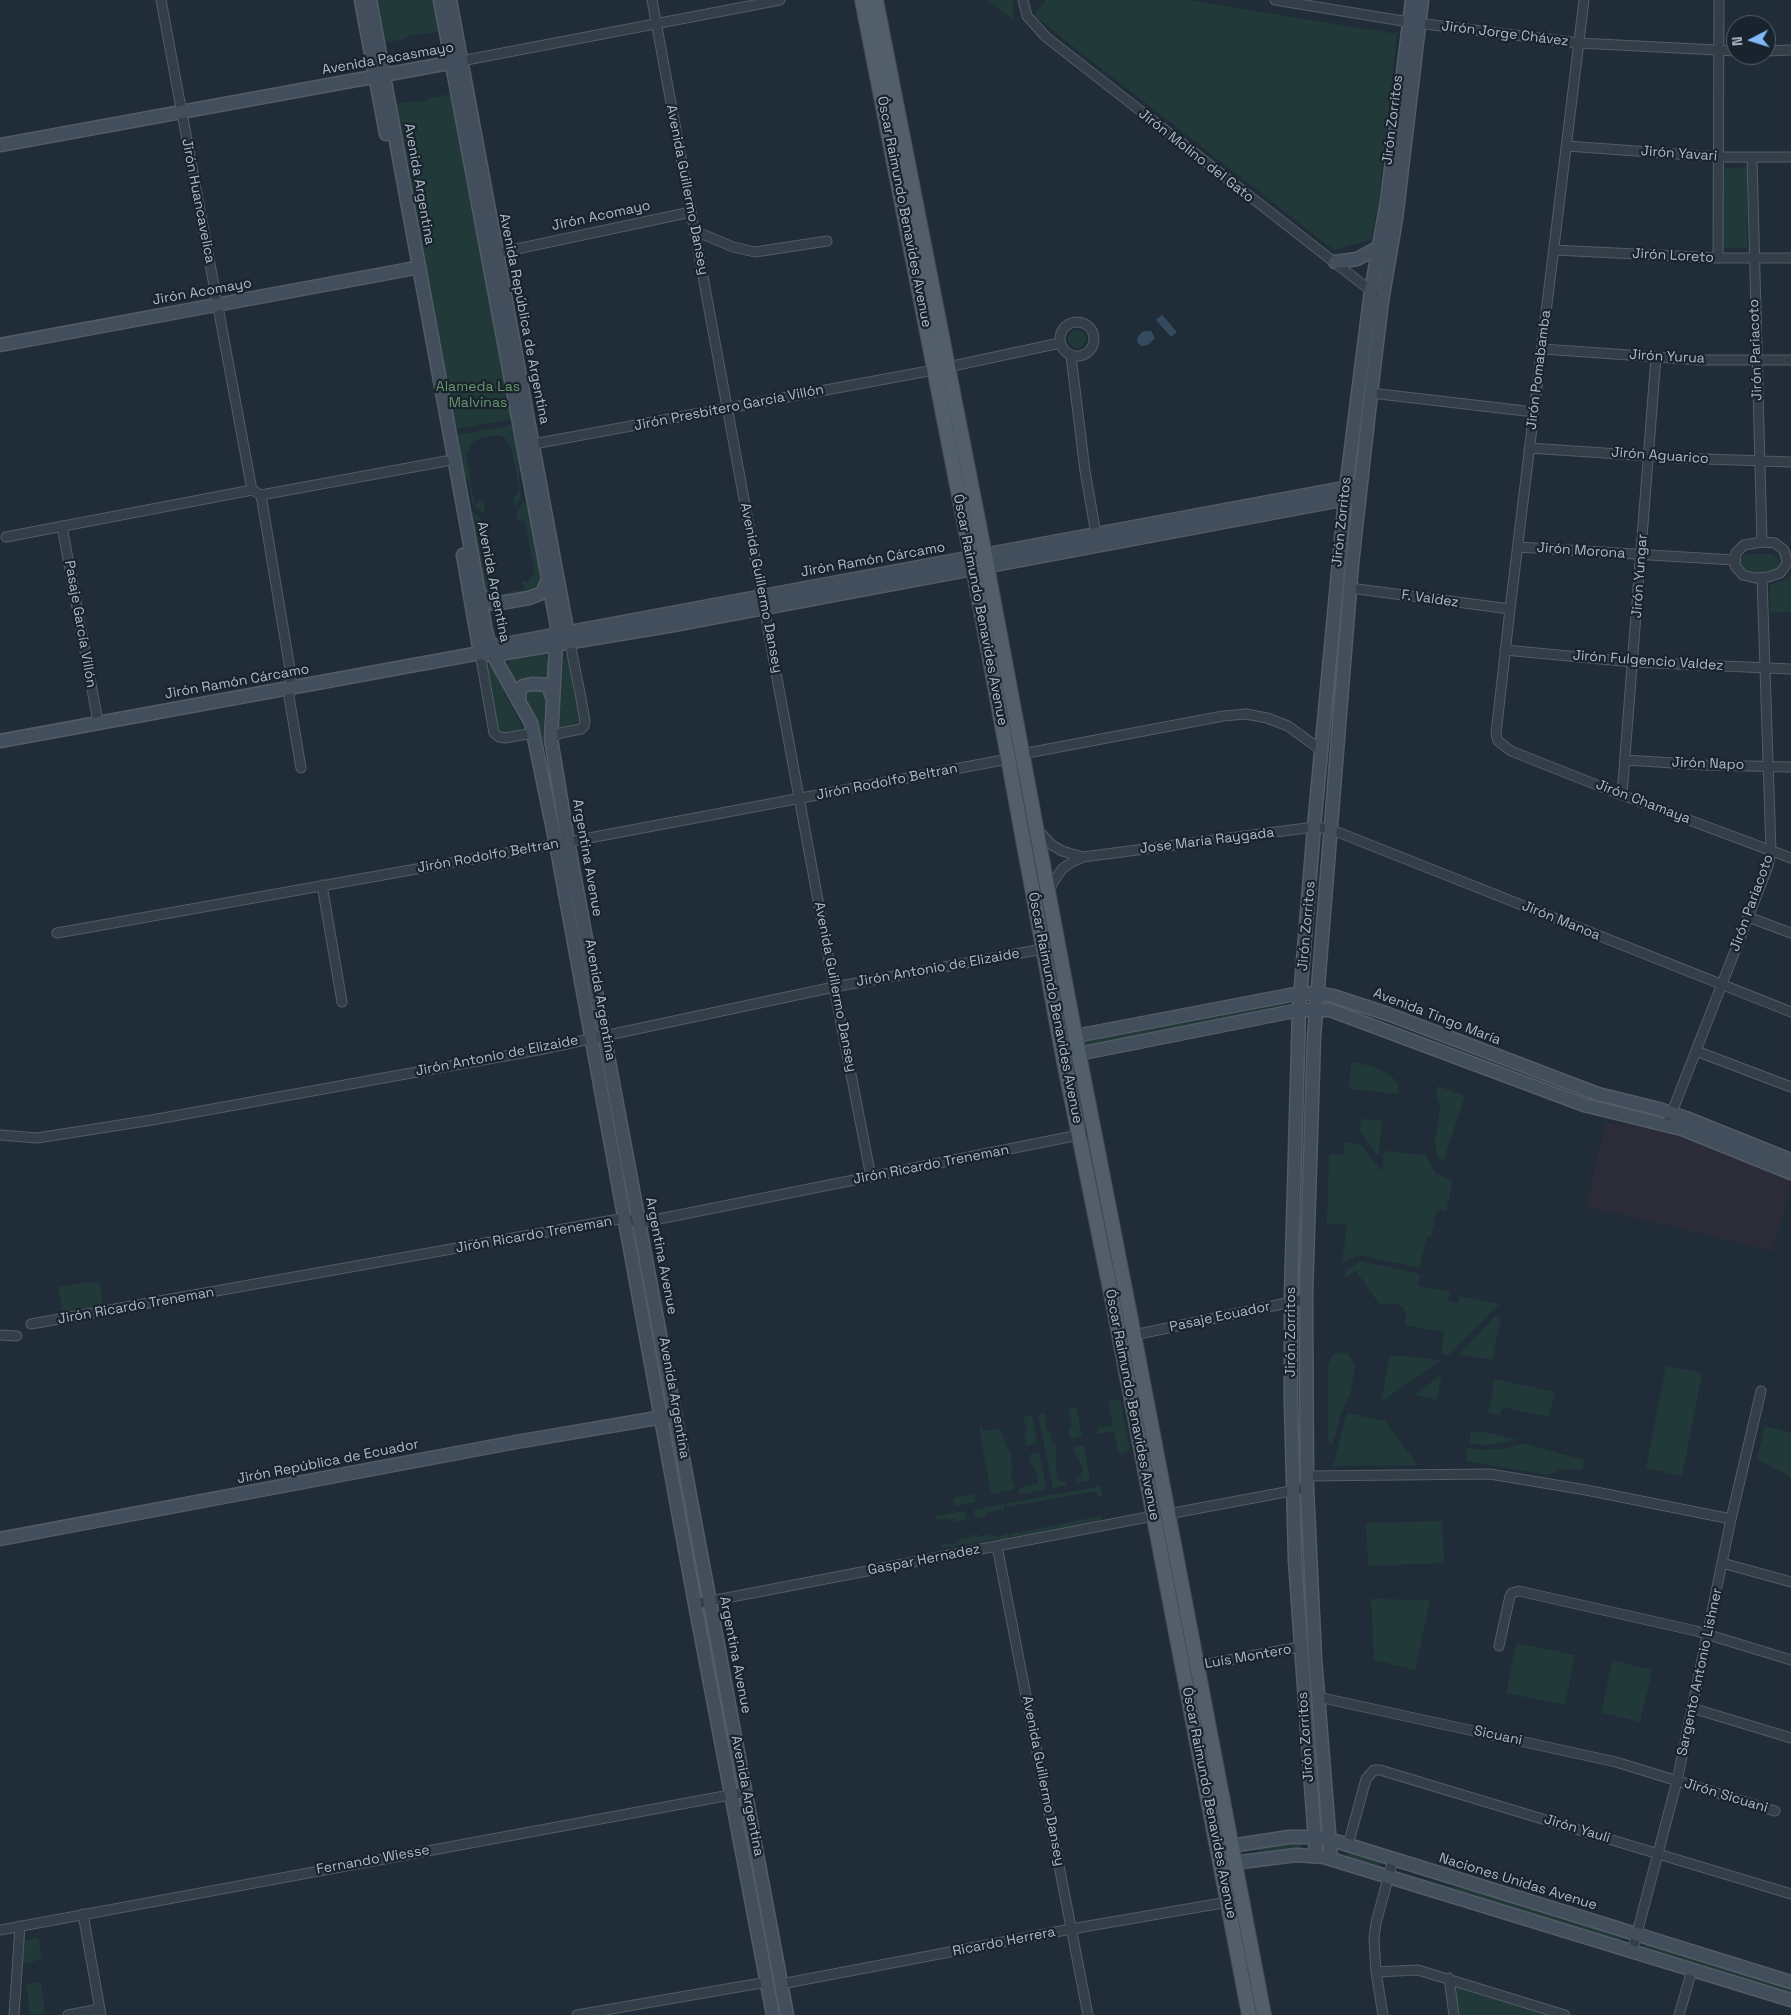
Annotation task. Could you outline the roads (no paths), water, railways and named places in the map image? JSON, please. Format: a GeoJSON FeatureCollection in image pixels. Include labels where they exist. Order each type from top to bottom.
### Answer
{"type":"FeatureCollection","features":[{"type":"Feature","properties":{"kind":"main road"},"geometry":{"type":"LineString","coordinates":[[361,0],[379,75],[410,270],[446,461],[487,652]]}},
{"type":"Feature","properties":{"kind":"main road","name":"Avenida Argentina"},"geometry":{"type":"LineString","coordinates":[[370,0],[379,75],[478,590],[487,652],[530,723],[562,843],[598,1036],[626,1218],[668,1416],[695,1604],[773,2015]]}},
{"type":"Feature","properties":{"kind":"main road"},"geometry":{"type":"LineString","coordinates":[[440,0],[457,62]]}},
{"type":"Feature","properties":{"kind":"main road"},"geometry":{"type":"LineString","coordinates":[[450,0],[457,62],[492,255]]}},
{"type":"Feature","properties":{"kind":"main road","name":"Óscar Raimundo Benavides Avenue"},"geometry":{"type":"LineString","coordinates":[[862,0],[941,368],[979,562],[1022,754],[1078,1054],[1168,1514],[1196,1666],[1225,1847]]}},
{"type":"Feature","properties":{"kind":"main road","name":"Óscar Raimundo Benavides Avenue"},"geometry":{"type":"LineString","coordinates":[[876,0],[941,368]]}},
{"type":"Feature","properties":{"kind":"main road","name":"Jirón Zorritos"},"geometry":{"type":"LineString","coordinates":[[1331,1858],[1318,1697],[1307,1482],[1306,1299],[1316,1009],[1350,588],[1370,394],[1382,301],[1396,219],[1414,22],[1412,0]]}},
{"type":"Feature","properties":{"kind":"main road","name":"Jirón Zorritos"},"geometry":{"type":"LineString","coordinates":[[1316,1855],[1300,1647],[1293,1491],[1291,1302],[1299,1010],[1321,750],[1346,493],[1371,291],[1387,201],[1414,22],[1422,0]]}},
{"type":"Feature","properties":{"kind":"main road","name":"Avenida Pacasmayo"},"geometry":{"type":"LineString","coordinates":[[0,145],[181,114],[379,75],[457,62]]}},
{"type":"Feature","properties":{"kind":"main road"},"geometry":{"type":"LineString","coordinates":[[1335,262],[1362,257],[1379,246]]}},
{"type":"Feature","properties":{"kind":"main road","name":"Avenida República de Argentina"},"geometry":{"type":"LineString","coordinates":[[492,255],[563,639]]}},
{"type":"Feature","properties":{"kind":"main road","name":"Jirón Acomayo"},"geometry":{"type":"LineString","coordinates":[[0,345],[410,270]]}},
{"type":"Feature","properties":{"kind":"main road"},"geometry":{"type":"LineString","coordinates":[[528,445],[548,579],[563,639],[552,699],[551,739]]}},
{"type":"Feature","properties":{"kind":"main road","name":"Jirón Ramón Cárcamo"},"geometry":{"type":"LineString","coordinates":[[0,741],[563,639],[1360,490]]}},
{"type":"Feature","properties":{"kind":"main road","name":"Jirón Ramón Cárcamo"},"geometry":{"type":"LineString","coordinates":[[979,562],[1096,534],[1251,511]]}},
{"type":"Feature","properties":{"kind":"main road","name":"Óscar Raimundo Benavides Avenue"},"geometry":{"type":"LineString","coordinates":[[979,562],[1008,759],[1063,1057],[1153,1516],[1225,1847]]}},
{"type":"Feature","properties":{"kind":"main road"},"geometry":{"type":"LineString","coordinates":[[478,590],[484,600],[489,603],[500,604],[538,596],[545,590],[548,579]]}},
{"type":"Feature","properties":{"kind":"main road"},"geometry":{"type":"LineString","coordinates":[[519,702],[519,694],[523,686],[539,683],[548,685],[552,699]]}},
{"type":"Feature","properties":{"kind":"main road","name":"Argentina Avenue"},"geometry":{"type":"LineString","coordinates":[[551,739],[562,843]]}},
{"type":"Feature","properties":{"kind":"main road","name":"Avenida Tingo María"},"geometry":{"type":"LineString","coordinates":[[1060,1039],[1300,994],[1340,997],[1598,1094],[1791,1160]]}},
{"type":"Feature","properties":{"kind":"main road","name":"Avenida Tingo María"},"geometry":{"type":"LineString","coordinates":[[1063,1057],[1299,1010],[1330,1010],[1584,1105],[1669,1119],[1791,1173]]}},
{"type":"Feature","properties":{"kind":"main road","name":"Argentina Avenue"},"geometry":{"type":"LineString","coordinates":[[598,1036],[639,1223],[668,1416],[709,1601],[786,2015]]}},
{"type":"Feature","properties":{"kind":"main road","name":"Jirón República de Ecuador"},"geometry":{"type":"LineString","coordinates":[[0,1539],[516,1442],[668,1416]]}},
{"type":"Feature","properties":{"kind":"main road","name":"Naciones Unidas Avenue"},"geometry":{"type":"LineString","coordinates":[[1225,1847],[1289,1837],[1314,1837],[1329,1840],[1791,1982]]}},
{"type":"Feature","properties":{"kind":"main road"},"geometry":{"type":"LineString","coordinates":[[1225,1847],[1228,1864],[1280,1856],[1316,1855],[1331,1858],[1791,2000]]}},
{"type":"Feature","properties":{"kind":"main road","name":"Óscar Raimundo Benavides Avenue"},"geometry":{"type":"LineString","coordinates":[[1228,1864],[1228,1902],[1250,2015]]}},
{"type":"Feature","properties":{"kind":"main road","name":"Óscar Raimundo Benavides Avenue"},"geometry":{"type":"LineString","coordinates":[[1228,1864],[1264,2015]]}},
{"type":"Feature","properties":{"kind":"street","name":"Jirón Huancavelica"},"geometry":{"type":"LineString","coordinates":[[161,0],[252,490]]}},
{"type":"Feature","properties":{"kind":"street","name":"Avenida Guillermo Dansey"},"geometry":{"type":"LineString","coordinates":[[652,0],[834,987],[871,1177]]}},
{"type":"Feature","properties":{"kind":"street","name":"Avenida Pacasmayo"},"geometry":{"type":"LineString","coordinates":[[457,62],[780,0]]}},
{"type":"Feature","properties":{"kind":"street","name":"Jirón Molino del Gato"},"geometry":{"type":"LineString","coordinates":[[1024,0],[1027,16],[1046,37],[1278,221],[1335,262],[1382,301]]}},
{"type":"Feature","properties":{"kind":"street","name":"Jirón Jorge Chávez"},"geometry":{"type":"LineString","coordinates":[[1275,0],[1414,22],[1579,43],[1726,51]]}},
{"type":"Feature","properties":{"kind":"street","name":"Jirón Pomabamba"},"geometry":{"type":"LineString","coordinates":[[1498,741],[1496,726],[1584,0]]}},
{"type":"Feature","properties":{"kind":"street"},"geometry":{"type":"LineString","coordinates":[[1718,258],[1719,0]]}},
{"type":"Feature","properties":{"kind":"street"},"geometry":{"type":"LineString","coordinates":[[1776,51],[1791,50]]}},
{"type":"Feature","properties":{"kind":"street","name":"Jirón Yavari"},"geometry":{"type":"LineString","coordinates":[[1567,146],[1718,157],[1791,157]]}},
{"type":"Feature","properties":{"kind":"street","name":"Jirón Pariacoto"},"geometry":{"type":"LineString","coordinates":[[1752,158],[1762,542]]}},
{"type":"Feature","properties":{"kind":"street","name":"Jirón Acomayo"},"geometry":{"type":"LineString","coordinates":[[492,255],[691,212]]}},
{"type":"Feature","properties":{"kind":"street"},"geometry":{"type":"LineString","coordinates":[[695,231],[733,247],[755,252],[827,242]]}},
{"type":"Feature","properties":{"kind":"street","name":"Jirón Loreto"},"geometry":{"type":"LineString","coordinates":[[1554,250],[1718,258],[1791,258]]}},
{"type":"Feature","properties":{"kind":"street"},"geometry":{"type":"LineString","coordinates":[[1071,356],[1082,356],[1091,349],[1094,338],[1090,327],[1080,322],[1068,324],[1060,332],[1060,344],[1071,356],[1085,471],[1096,534]]}},
{"type":"Feature","properties":{"kind":"street","name":"Jirón Presbítero García Villón"},"geometry":{"type":"LineString","coordinates":[[528,445],[1060,344]]}},
{"type":"Feature","properties":{"kind":"street","name":"Jirón Yurua"},"geometry":{"type":"LineString","coordinates":[[1542,349],[1656,357],[1756,361],[1791,360]]}},
{"type":"Feature","properties":{"kind":"street","name":"Jirón Yungar"},"geometry":{"type":"LineString","coordinates":[[1622,795],[1656,357]]}},
{"type":"Feature","properties":{"kind":"street"},"geometry":{"type":"LineString","coordinates":[[1370,394],[1534,412]]}},
{"type":"Feature","properties":{"kind":"street","name":"Jirón Aguarico"},"geometry":{"type":"LineString","coordinates":[[1529,448],[1760,462],[1791,462]]}},
{"type":"Feature","properties":{"kind":"street"},"geometry":{"type":"LineString","coordinates":[[6,537],[252,490],[261,495],[446,461]]}},
{"type":"Feature","properties":{"kind":"street"},"geometry":{"type":"LineString","coordinates":[[261,495],[291,675],[289,697],[301,768]]}},
{"type":"Feature","properties":{"kind":"street","name":"Pasaje García Villón"},"geometry":{"type":"LineString","coordinates":[[62,526],[98,722]]}},
{"type":"Feature","properties":{"kind":"street"},"geometry":{"type":"LineString","coordinates":[[1762,542],[1774,543],[1780,546],[1789,562],[1780,573],[1762,578],[1743,575],[1738,571],[1734,560],[1736,553],[1740,547],[1750,543],[1762,542]]}},
{"type":"Feature","properties":{"kind":"street","name":"Jirón Morona"},"geometry":{"type":"LineString","coordinates":[[1518,547],[1734,560]]}},
{"type":"Feature","properties":{"kind":"street","name":"Jirón Pariacoto"},"geometry":{"type":"LineString","coordinates":[[1669,1119],[1768,866],[1771,851],[1762,578]]}},
{"type":"Feature","properties":{"kind":"street","name":"F. Valdez"},"geometry":{"type":"LineString","coordinates":[[1350,588],[1510,609]]}},
{"type":"Feature","properties":{"kind":"street"},"geometry":{"type":"LineString","coordinates":[[551,739],[560,733],[581,729],[585,721],[563,639]]}},
{"type":"Feature","properties":{"kind":"street","name":"Jirón Fulgencio Valdez"},"geometry":{"type":"LineString","coordinates":[[1505,650],[1633,662],[1791,669]]}},
{"type":"Feature","properties":{"kind":"street"},"geometry":{"type":"LineString","coordinates":[[487,652],[494,733],[499,737],[505,738],[533,733]]}},
{"type":"Feature","properties":{"kind":"street"},"geometry":{"type":"LineString","coordinates":[[1022,754],[1223,716],[1246,714],[1267,718],[1288,726],[1321,750]]}},
{"type":"Feature","properties":{"kind":"street","name":"Jirón Chamaya"},"geometry":{"type":"LineString","coordinates":[[1498,741],[1511,751],[1791,858]]}},
{"type":"Feature","properties":{"kind":"street","name":"Jirón Rodolfo Beltran"},"geometry":{"type":"LineString","coordinates":[[56,933],[539,845],[562,843],[1008,759]]}},
{"type":"Feature","properties":{"kind":"street","name":"Jirón Napo"},"geometry":{"type":"LineString","coordinates":[[1625,760],[1791,767]]}},
{"type":"Feature","properties":{"kind":"street","name":"Jose María Raygada"},"geometry":{"type":"LineString","coordinates":[[1049,896],[1052,884],[1062,869],[1083,857],[1314,827],[1330,829]]}},
{"type":"Feature","properties":{"kind":"street","name":"Jose María Raygada"},"geometry":{"type":"LineString","coordinates":[[1036,828],[1052,845],[1062,851],[1083,857]]}},
{"type":"Feature","properties":{"kind":"street","name":"Jirón Manoa"},"geometry":{"type":"LineString","coordinates":[[1330,829],[1791,1012]]}},
{"type":"Feature","properties":{"kind":"street"},"geometry":{"type":"LineString","coordinates":[[322,886],[342,1002]]}},
{"type":"Feature","properties":{"kind":"street"},"geometry":{"type":"LineString","coordinates":[[1748,917],[1791,933]]}},
{"type":"Feature","properties":{"kind":"street","name":"Jirón Antonio de Elizaide"},"geometry":{"type":"LineString","coordinates":[[0,1135],[37,1138],[152,1120],[331,1088],[538,1050],[834,987],[1043,948]]}},
{"type":"Feature","properties":{"kind":"street"},"geometry":{"type":"LineString","coordinates":[[1696,1051],[1791,1087]]}},
{"type":"Feature","properties":{"kind":"street","name":"Jirón Ricardo Treneman"},"geometry":{"type":"LineString","coordinates":[[31,1324],[626,1218],[639,1223],[1094,1132]]}},
{"type":"Feature","properties":{"kind":"street","name":"Pasaje Ecuador"},"geometry":{"type":"LineString","coordinates":[[1134,1335],[1306,1299]]}},
{"type":"Feature","properties":{"kind":"street"},"geometry":{"type":"LineString","coordinates":[[0,1335],[17,1336]]}},
{"type":"Feature","properties":{"kind":"street","name":"Sargento Antonio Lishner"},"geometry":{"type":"LineString","coordinates":[[1632,1952],[1677,1781],[1731,1519],[1761,1391]]}},
{"type":"Feature","properties":{"kind":"street"},"geometry":{"type":"LineString","coordinates":[[1168,1514],[1293,1491],[1307,1482],[1490,1474],[1586,1490],[1731,1519]]}},
{"type":"Feature","properties":{"kind":"street","name":"Gaspar Hernadez"},"geometry":{"type":"LineString","coordinates":[[695,1604],[1153,1516]]}},
{"type":"Feature","properties":{"kind":"street","name":"Avenida Guillermo Dansey"},"geometry":{"type":"LineString","coordinates":[[997,1546],[1088,2015]]}},
{"type":"Feature","properties":{"kind":"street"},"geometry":{"type":"LineString","coordinates":[[1722,1563],[1791,1582]]}},
{"type":"Feature","properties":{"kind":"street"},"geometry":{"type":"LineString","coordinates":[[1499,1646],[1510,1596],[1518,1591],[1708,1634],[1791,1660]]}},
{"type":"Feature","properties":{"kind":"street","name":"Luís Montero"},"geometry":{"type":"LineString","coordinates":[[1196,1666],[1300,1647]]}},
{"type":"Feature","properties":{"kind":"street","name":"Sicuani"},"geometry":{"type":"LineString","coordinates":[[1318,1697],[1616,1762],[1677,1781]]}},
{"type":"Feature","properties":{"kind":"street"},"geometry":{"type":"LineString","coordinates":[[1692,1708],[1791,1738]]}},
{"type":"Feature","properties":{"kind":"street","name":"Jirón Yauli"},"geometry":{"type":"LineString","coordinates":[[1348,1846],[1366,1779],[1374,1770],[1387,1771],[1791,1894]]}},
{"type":"Feature","properties":{"kind":"street","name":"Jirón Sicuani"},"geometry":{"type":"LineString","coordinates":[[1677,1781],[1775,1811]]}},
{"type":"Feature","properties":{"kind":"street","name":"Fernando Wiesse"},"geometry":{"type":"LineString","coordinates":[[0,1930],[746,1792]]}},
{"type":"Feature","properties":{"kind":"street"},"geometry":{"type":"LineString","coordinates":[[1383,2015],[1376,1972],[1374,1938],[1393,1860]]}},
{"type":"Feature","properties":{"kind":"street","name":"Ricardo Herrera"},"geometry":{"type":"LineString","coordinates":[[781,1984],[1071,1929],[1228,1902]]}},
{"type":"Feature","properties":{"kind":"street"},"geometry":{"type":"LineString","coordinates":[[68,2015],[100,2012],[83,1914]]}},
{"type":"Feature","properties":{"kind":"street"},"geometry":{"type":"LineString","coordinates":[[14,2015],[20,1926]]}},
{"type":"Feature","properties":{"kind":"street"},"geometry":{"type":"LineString","coordinates":[[1376,1972],[1418,1970],[1565,2015]]}},
{"type":"Feature","properties":{"kind":"street"},"geometry":{"type":"LineString","coordinates":[[1679,2015],[1692,1970]]}},
{"type":"Feature","properties":{"kind":"street"},"geometry":{"type":"LineString","coordinates":[[1448,1978],[1454,2015]]}},
{"type":"Feature","properties":{"kind":"street"},"geometry":{"type":"LineString","coordinates":[[577,2015],[767,1982]]}},
{"type":"Feature","properties":{"kind":"water"},"geometry":{"type":"Polygon","coordinates":[[[1162,315],[1177,332],[1171,337],[1156,320],[1162,315]]]}},
{"type":"Feature","properties":{"kind":"water"},"geometry":{"type":"Polygon","coordinates":[[[1144,331],[1151,331],[1155,338],[1148,345],[1141,346],[1137,339],[1144,331]]]}},
{"type":"Feature","properties":{"kind":"park label","name":"Alameda Las Malvinas"},"geometry":{"type":"Point","coordinates":[478,396]}}]}
